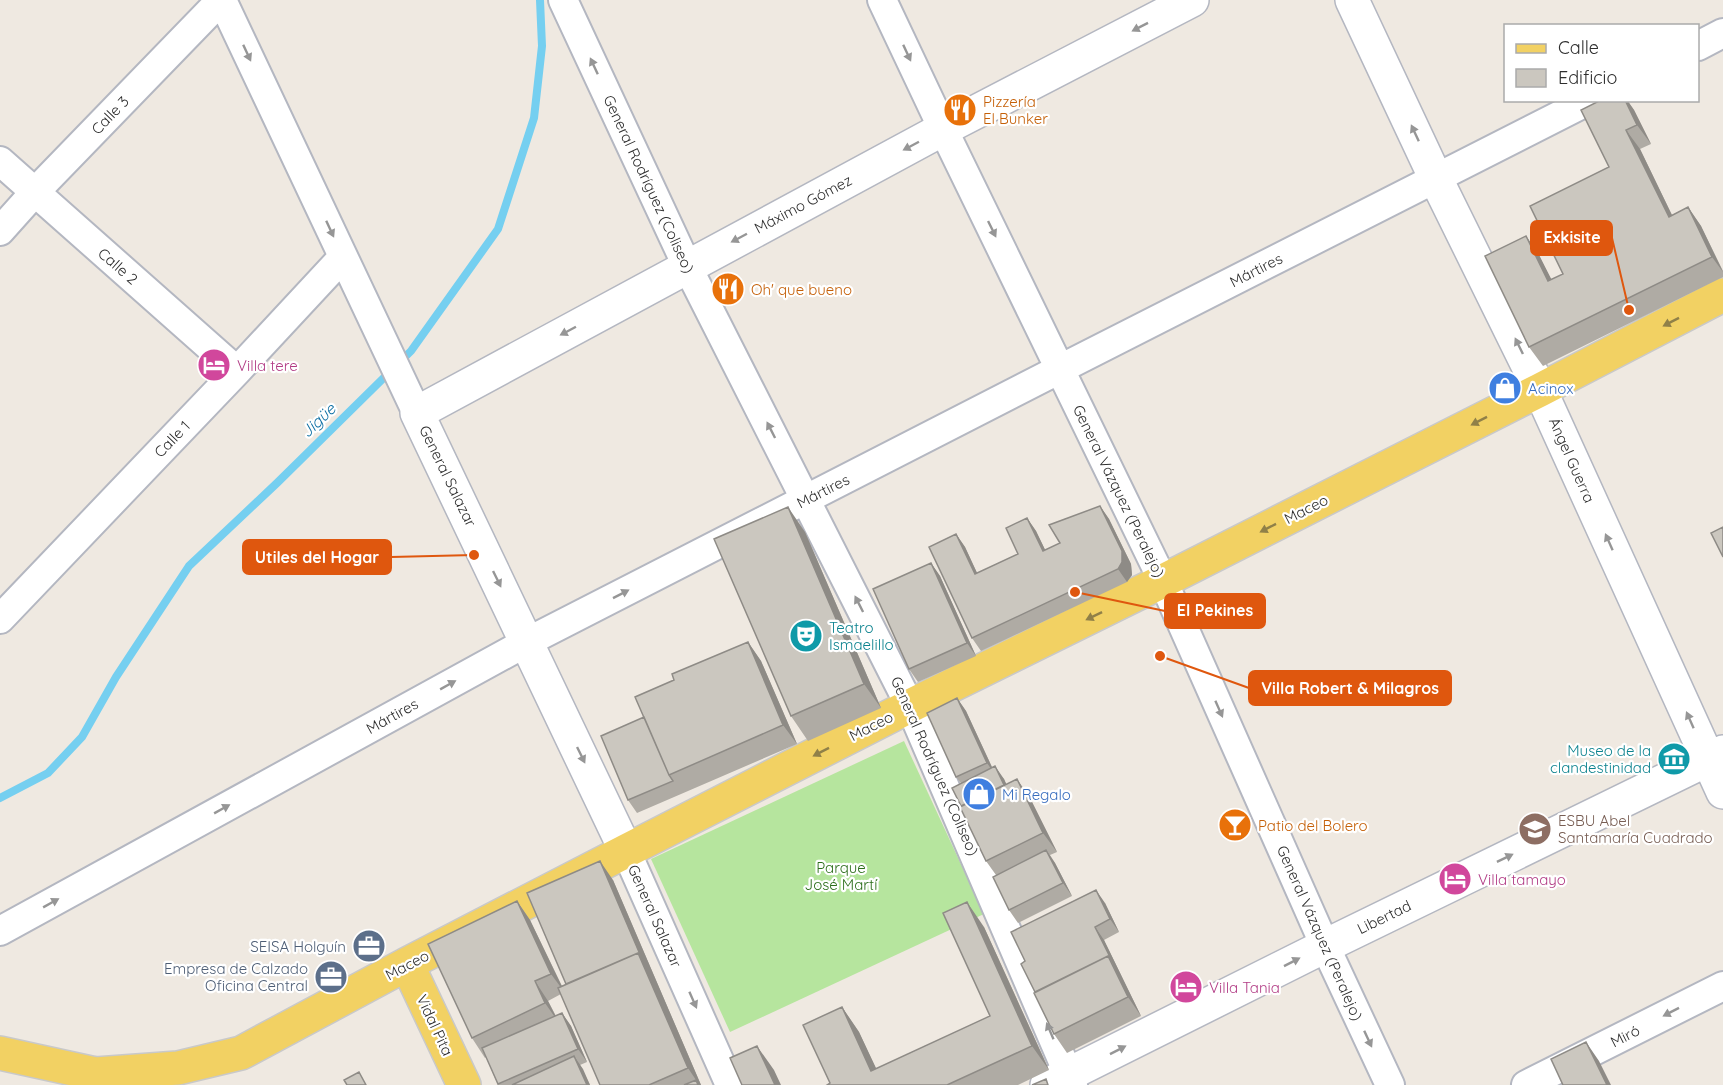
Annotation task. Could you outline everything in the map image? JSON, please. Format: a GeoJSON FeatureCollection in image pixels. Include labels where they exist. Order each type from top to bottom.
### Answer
{"type":"FeatureCollection","features":[{"type":"Feature","properties":{"kind":"main road","name":"Maceo"},"geometry":{"type":"LineString","coordinates":[[0,1053],[96,1074],[178,1068],[241,1053],[626,851],[1540,390],[1723,295]]}},
{"type":"Feature","properties":{"kind":"main road","name":"Vidal Pita"},"geometry":{"type":"LineString","coordinates":[[407,964],[464,1085]]}},
{"type":"Feature","properties":{"kind":"street","name":"Calle 3"},"geometry":{"type":"LineString","coordinates":[[0,231],[221,0]]}},
{"type":"Feature","properties":{"kind":"street","name":"General Salazar"},"geometry":{"type":"LineString","coordinates":[[221,0],[626,851],[730,1085]]}},
{"type":"Feature","properties":{"kind":"street","name":"General Rodríguez (Coliseo)"},"geometry":{"type":"LineString","coordinates":[[563,0],[687,266],[910,706],[1063,1082]]}},
{"type":"Feature","properties":{"kind":"street","name":"General Vázquez (Peralejo)"},"geometry":{"type":"LineString","coordinates":[[882,0],[1162,581],[1325,946],[1390,1085]]}},
{"type":"Feature","properties":{"kind":"street","name":"Máximo Gómez"},"geometry":{"type":"LineString","coordinates":[[417,413],[943,129],[1192,0]]}},
{"type":"Feature","properties":{"kind":"street","name":"Ángel Guerra"},"geometry":{"type":"LineString","coordinates":[[1352,0],[1715,756],[1723,792]]}},
{"type":"Feature","properties":{"kind":"street"},"geometry":{"type":"LineString","coordinates":[[1699,45],[1723,33]]}},
{"type":"Feature","properties":{"kind":"street","name":"Mártires"},"geometry":{"type":"LineString","coordinates":[[0,931],[527,642],[1586,102]]}},
{"type":"Feature","properties":{"kind":"street","name":"Calle 2"},"geometry":{"type":"LineString","coordinates":[[0,161],[237,371]]}},
{"type":"Feature","properties":{"kind":"street","name":"Calle 1"},"geometry":{"type":"LineString","coordinates":[[0,619],[343,257]]}},
{"type":"Feature","properties":{"kind":"street","name":"Libertad"},"geometry":{"type":"LineString","coordinates":[[1063,1082],[1325,946],[1715,756]]}},
{"type":"Feature","properties":{"kind":"street","name":"Miró"},"geometry":{"type":"LineString","coordinates":[[1526,1085],[1723,986]]}},
{"type":"Feature","properties":{"kind":"green space","name":"Parque José Martí"},"geometry":{"type":"Polygon","coordinates":[[[904,741],[984,914],[730,1032],[651,859],[904,741]]]}},
{"type":"Feature","properties":{"kind":"building"},"geometry":{"type":"Polygon","coordinates":[[[1597,102],[1626,102],[1637,125],[1626,130],[1669,217],[1688,207],[1712,257],[1529,347],[1485,256],[1526,236],[1548,281],[1563,274],[1530,206],[1609,167],[1581,110],[1597,102]]]}},
{"type":"Feature","properties":{"kind":"building"},"geometry":{"type":"Polygon","coordinates":[[[1100,506],[1122,551],[1122,562],[1118,569],[972,638],[929,547],[956,534],[975,574],[1018,554],[1006,528],[1027,518],[1043,551],[1060,543],[1049,525],[1100,506]]]}},
{"type":"Feature","properties":{"kind":"building","name":"Teatro Ismaelillo"},"geometry":{"type":"Polygon","coordinates":[[[788,507],[864,684],[791,716],[714,539],[788,507]]]}},
{"type":"Feature","properties":{"kind":"building"},"geometry":{"type":"Polygon","coordinates":[[[1723,527],[1723,557],[1711,533],[1723,527]]]}},
{"type":"Feature","properties":{"kind":"building"},"geometry":{"type":"Polygon","coordinates":[[[931,563],[967,643],[909,669],[873,589],[931,563]]]}},
{"type":"Feature","properties":{"kind":"building"},"geometry":{"type":"Polygon","coordinates":[[[748,642],[783,725],[669,775],[635,697],[674,680],[672,674],[748,642]]]}},
{"type":"Feature","properties":{"kind":"building"},"geometry":{"type":"Polygon","coordinates":[[[957,698],[987,763],[956,777],[927,713],[957,698]]]}},
{"type":"Feature","properties":{"kind":"building"},"geometry":{"type":"Polygon","coordinates":[[[644,717],[673,781],[628,800],[601,736],[644,717]]]}},
{"type":"Feature","properties":{"kind":"building"},"geometry":{"type":"Polygon","coordinates":[[[995,766],[1004,785],[961,806],[952,788],[995,766]]]}},
{"type":"Feature","properties":{"kind":"building"},"geometry":{"type":"Polygon","coordinates":[[[1017,779],[1043,833],[986,861],[960,807],[1017,779]]]}},
{"type":"Feature","properties":{"kind":"building"},"geometry":{"type":"Polygon","coordinates":[[[1046,850],[1063,883],[1009,910],[993,877],[1046,850]]]}},
{"type":"Feature","properties":{"kind":"building"},"geometry":{"type":"Polygon","coordinates":[[[600,861],[642,959],[638,953],[566,984],[527,893],[600,861]]]}},
{"type":"Feature","properties":{"kind":"building"},"geometry":{"type":"Polygon","coordinates":[[[1096,890],[1110,919],[1095,927],[1112,961],[1108,956],[1035,992],[1021,964],[1025,961],[1011,932],[1096,890]]]}},
{"type":"Feature","properties":{"kind":"building"},"geometry":{"type":"Polygon","coordinates":[[[517,901],[551,974],[535,981],[545,1003],[472,1038],[428,944],[517,901]]]}},
{"type":"Feature","properties":{"kind":"building"},"geometry":{"type":"Polygon","coordinates":[[[967,902],[1032,1046],[947,1085],[827,1085],[830,1083],[803,1025],[842,1007],[871,1071],[990,1016],[943,913],[967,902]]]}},
{"type":"Feature","properties":{"kind":"building"},"geometry":{"type":"Polygon","coordinates":[[[638,953],[688,1068],[649,1085],[600,1085],[558,988],[638,953]]]}},
{"type":"Feature","properties":{"kind":"building"},"geometry":{"type":"Polygon","coordinates":[[[1108,956],[1128,997],[1054,1034],[1034,993],[1108,956]]]}},
{"type":"Feature","properties":{"kind":"building"},"geometry":{"type":"Polygon","coordinates":[[[562,1013],[578,1049],[498,1084],[482,1048],[562,1013]]]}},
{"type":"Feature","properties":{"kind":"building"},"geometry":{"type":"Polygon","coordinates":[[[1586,1042],[1607,1085],[1563,1085],[1551,1059],[1586,1042]]]}},
{"type":"Feature","properties":{"kind":"building"},"geometry":{"type":"Polygon","coordinates":[[[757,1046],[775,1085],[742,1085],[730,1058],[757,1046]]]}},
{"type":"Feature","properties":{"kind":"building"},"geometry":{"type":"Polygon","coordinates":[[[574,1056],[587,1085],[512,1085],[574,1056]]]}},
{"type":"Feature","properties":{"kind":"building"},"geometry":{"type":"Polygon","coordinates":[[[359,1072],[366,1085],[347,1085],[344,1080],[359,1072]]]}},
{"type":"Feature","properties":{"kind":"building"},"geometry":{"type":"Polygon","coordinates":[[[1046,1079],[1048,1085],[1032,1085],[1046,1079]]]}},
{"type":"Feature","properties":{"kind":"building"},"geometry":{"type":"Polygon","coordinates":[[[696,1080],[698,1085],[684,1085],[696,1080]]]}},
{"type":"Feature","properties":{"kind":"waterway","name":"Jigüe"},"geometry":{"type":"LineString","coordinates":[[0,798],[48,773],[82,737],[116,677],[189,566],[411,351],[498,229],[534,118],[542,46],[540,0]]}},
{"type":"Feature","properties":{"kind":"place","name":"Pizzería El Bunker"},"geometry":{"type":"Point","coordinates":[960,110]}},
{"type":"Feature","properties":{"kind":"place","name":"Oh' que bueno"},"geometry":{"type":"Point","coordinates":[728,289]}},
{"type":"Feature","properties":{"kind":"place","name":"Exkisite"},"geometry":{"type":"Point","coordinates":[1629,310]}},
{"type":"Feature","properties":{"kind":"place","name":"Villa tere"},"geometry":{"type":"Point","coordinates":[214,365]}},
{"type":"Feature","properties":{"kind":"place","name":"Acinox"},"geometry":{"type":"Point","coordinates":[1505,388]}},
{"type":"Feature","properties":{"kind":"place","name":"Utiles del Hogar"},"geometry":{"type":"Point","coordinates":[474,555]}},
{"type":"Feature","properties":{"kind":"place","name":"El Pekines"},"geometry":{"type":"Point","coordinates":[1075,592]}},
{"type":"Feature","properties":{"kind":"place","name":"Teatro Ismaelillo"},"geometry":{"type":"Point","coordinates":[806,636]}},
{"type":"Feature","properties":{"kind":"place","name":"Villa Robert & Milagros"},"geometry":{"type":"Point","coordinates":[1160,656]}},
{"type":"Feature","properties":{"kind":"place","name":"Museo de la clandestinidad"},"geometry":{"type":"Point","coordinates":[1674,759]}},
{"type":"Feature","properties":{"kind":"place","name":"Mi Regalo"},"geometry":{"type":"Point","coordinates":[979,794]}},
{"type":"Feature","properties":{"kind":"place","name":"Patio del Bolero"},"geometry":{"type":"Point","coordinates":[1235,825]}},
{"type":"Feature","properties":{"kind":"place","name":"ESBU Abel Santamaría Cuadrado"},"geometry":{"type":"Point","coordinates":[1535,829]}},
{"type":"Feature","properties":{"kind":"place","name":"Villa tamayo"},"geometry":{"type":"Point","coordinates":[1455,879]}},
{"type":"Feature","properties":{"kind":"place","name":"SEISA Holguín"},"geometry":{"type":"Point","coordinates":[369,946]}},
{"type":"Feature","properties":{"kind":"place","name":"Empresa de Calzado Oficina Central"},"geometry":{"type":"Point","coordinates":[331,977]}},
{"type":"Feature","properties":{"kind":"place","name":"Villa Tania"},"geometry":{"type":"Point","coordinates":[1186,987]}}]}
